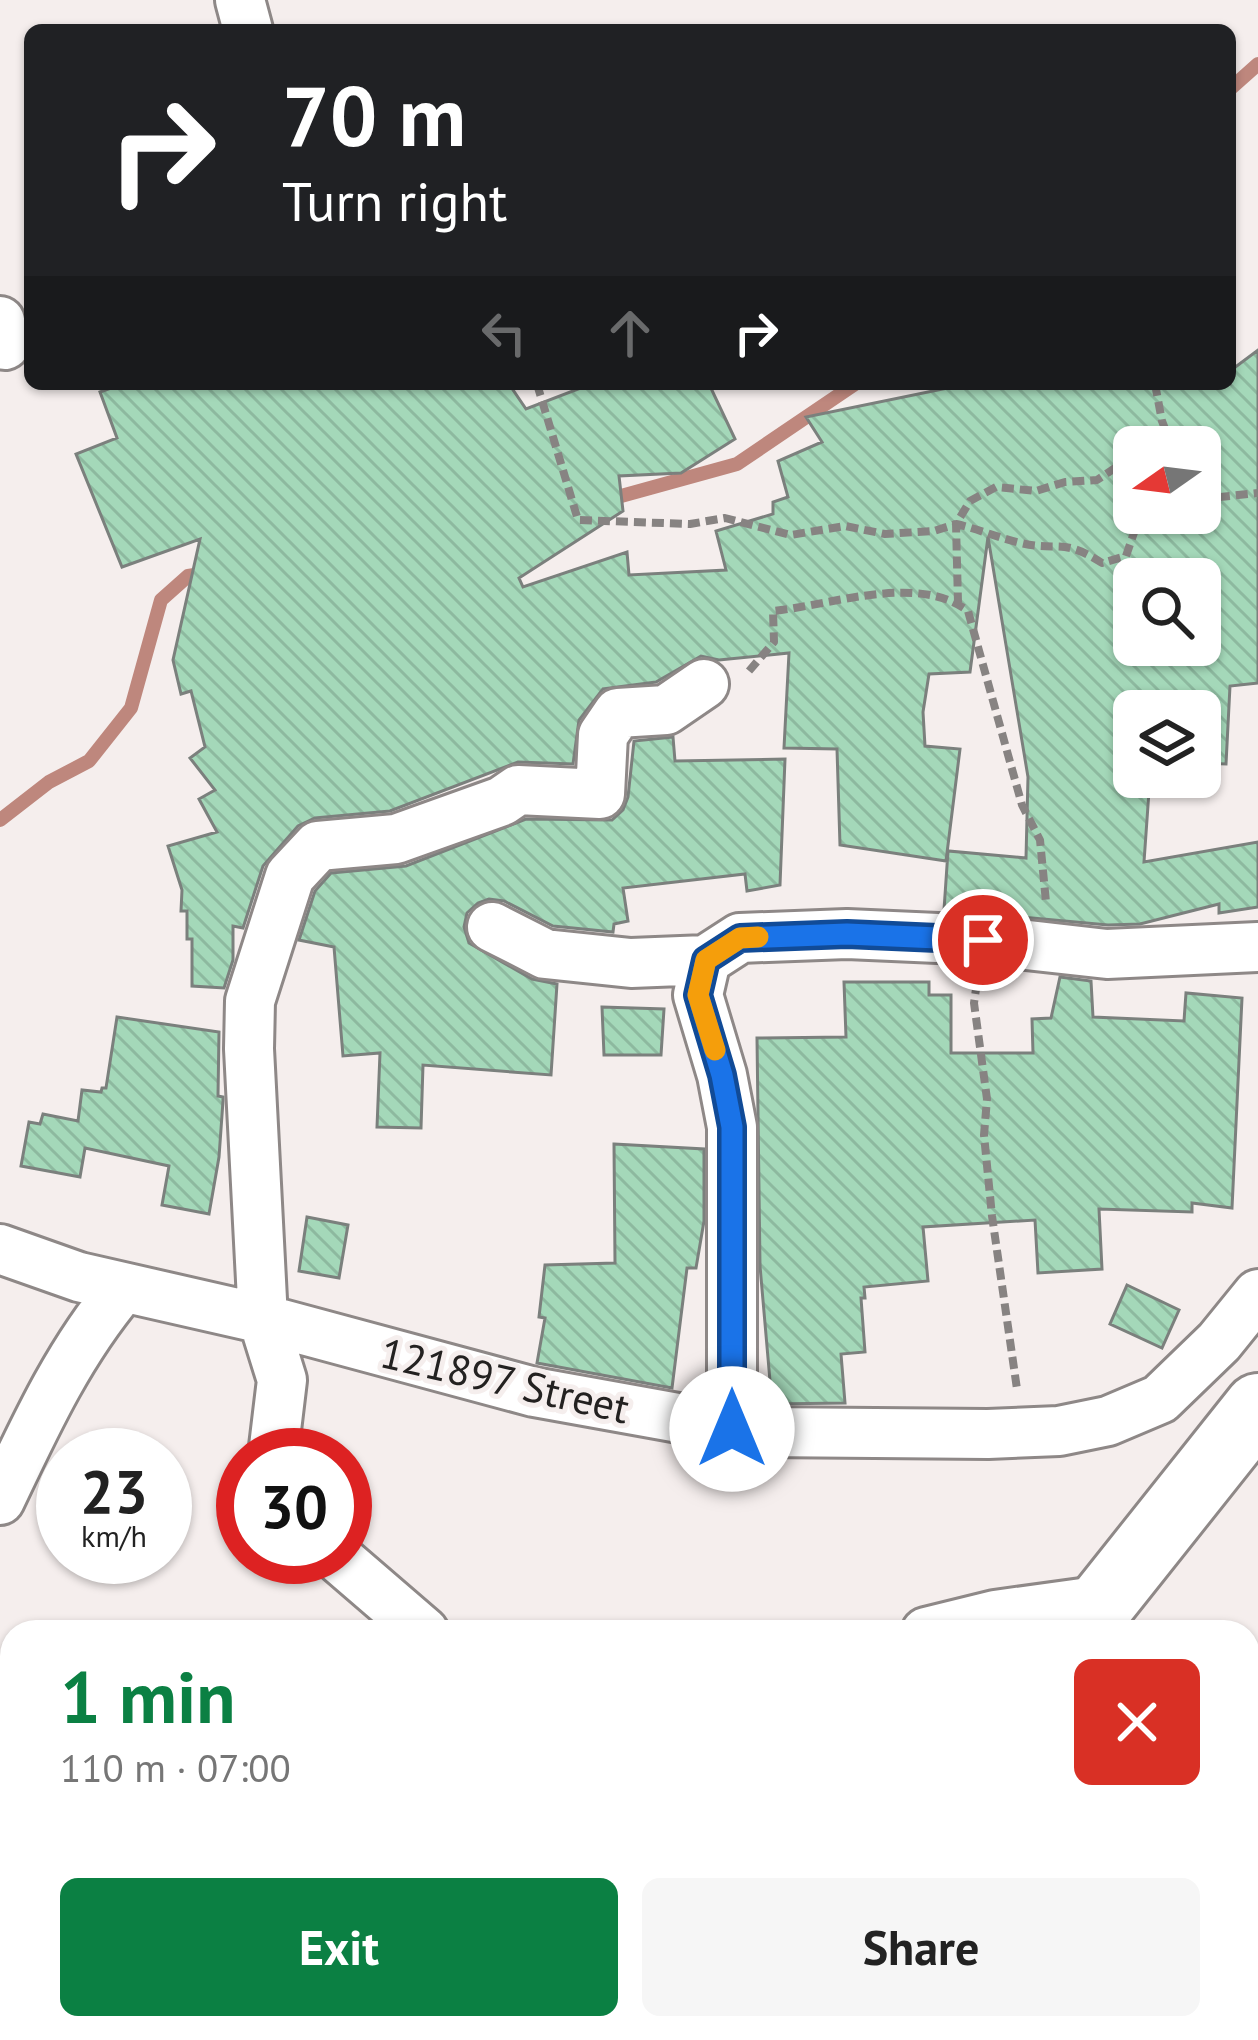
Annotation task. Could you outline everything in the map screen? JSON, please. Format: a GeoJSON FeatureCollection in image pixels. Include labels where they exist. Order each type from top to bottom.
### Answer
{"type":"FeatureCollection","features":[{"type":"Feature","properties":{"kind":"street"},"geometry":{"type":"LineString","coordinates":[[276,1428],[282,1380],[263,1319],[250,1001],[290,876],[318,846],[396,839],[502,801],[518,790],[600,794],[602,736],[618,713],[666,710],[704,684]]}},
{"type":"Feature","properties":{"kind":"street"},"geometry":{"type":"LineString","coordinates":[[492,927],[545,954],[631,963],[706,960],[740,938],[847,934],[983,940],[1107,954],[1258,947]]}},
{"type":"Feature","properties":{"kind":"street"},"geometry":{"type":"LineString","coordinates":[[706,960],[698,995],[732,1127],[732,1429]]}},
{"type":"Feature","properties":{"kind":"street","name":"121897 Street"},"geometry":{"type":"LineString","coordinates":[[0,1249],[80,1277],[263,1319],[534,1392],[756,1432],[1059,1431],[1108,1421],[1160,1399],[1219,1342],[1258,1294]]}},
{"type":"Feature","properties":{"kind":"street"},"geometry":{"type":"LineString","coordinates":[[0,1500],[57,1379],[123,1288]]}},
{"type":"Feature","properties":{"kind":"street"},"geometry":{"type":"LineString","coordinates":[[978,1620],[1091,1616],[1258,1407]]}},
{"type":"Feature","properties":{"kind":"street"},"geometry":{"type":"LineString","coordinates":[[369,1584],[410,1620]]}},
{"type":"Feature","properties":{"kind":"path"},"geometry":{"type":"LineString","coordinates":[[539,390],[578,520],[690,524],[725,518],[790,535],[845,526],[885,534],[934,531],[956,524],[1025,544],[1081,549],[1102,563],[1126,556],[1133,534]]}},
{"type":"Feature","properties":{"kind":"path"},"geometry":{"type":"LineString","coordinates":[[1156,390],[1164,426]]}},
{"type":"Feature","properties":{"kind":"path"},"geometry":{"type":"LineString","coordinates":[[958,603],[956,524],[970,501],[996,487],[1036,491],[1097,479],[1113,469]]}},
{"type":"Feature","properties":{"kind":"path"},"geometry":{"type":"LineString","coordinates":[[1221,497],[1258,493]]}},
{"type":"Feature","properties":{"kind":"path"},"geometry":{"type":"LineString","coordinates":[[704,684],[748,673],[774,642],[773,611],[888,594],[949,596],[968,610],[1022,805],[1040,841],[1046,945]]}},
{"type":"Feature","properties":{"kind":"path"},"geometry":{"type":"LineString","coordinates":[[983,940],[974,1003],[987,1099],[992,1216],[1023,1432]]}},
{"type":"Feature","properties":{"kind":"building"},"geometry":{"type":"Polygon","coordinates":[[[1258,350],[1258,683],[1230,686],[1226,764],[1221,764],[1221,690],[1113,690],[1113,798],[1149,798],[1144,862],[1258,842],[1258,907],[1219,913],[1219,904],[1140,924],[1108,925],[944,910],[948,851],[1026,858],[1028,777],[988,537],[970,672],[929,674],[923,712],[925,746],[960,749],[946,861],[840,845],[837,749],[784,748],[789,653],[719,660],[701,656],[656,682],[603,689],[579,720],[573,764],[518,762],[390,811],[315,818],[298,826],[263,866],[243,928],[233,926],[233,960],[224,988],[192,986],[192,939],[187,939],[187,911],[181,911],[182,890],[168,846],[217,832],[199,799],[215,790],[190,758],[205,747],[191,691],[181,694],[173,660],[200,539],[122,567],[76,454],[117,438],[100,392],[513,390],[526,409],[575,390],[712,390],[735,439],[681,473],[619,476],[623,511],[519,578],[523,587],[627,552],[629,575],[726,570],[716,531],[773,514],[773,502],[788,497],[778,461],[822,442],[806,417],[938,390],[1236,390],[1236,366],[1258,350]]]}},
{"type":"Feature","properties":{"kind":"building"},"geometry":{"type":"Polygon","coordinates":[[[673,737],[675,761],[785,759],[780,885],[747,891],[745,874],[623,888],[628,921],[614,924],[613,932],[553,926],[504,901],[478,903],[467,913],[464,927],[469,943],[532,979],[557,984],[551,1075],[423,1065],[421,1128],[377,1127],[380,1053],[343,1056],[334,947],[299,940],[315,891],[331,873],[406,866],[526,819],[612,820],[628,797],[634,741],[673,737]]]}},
{"type":"Feature","properties":{"kind":"building"},"geometry":{"type":"Polygon","coordinates":[[[1060,977],[1091,981],[1093,1017],[1184,1021],[1186,993],[1242,998],[1232,1208],[1192,1203],[1192,1212],[1099,1209],[1102,1269],[1038,1273],[1035,1220],[923,1227],[928,1281],[864,1287],[865,1352],[841,1354],[845,1403],[772,1404],[760,1266],[757,1038],[846,1037],[844,982],[929,982],[929,995],[951,995],[951,1053],[1033,1053],[1032,1019],[1051,1018],[1060,977]]]}},
{"type":"Feature","properties":{"kind":"building"},"geometry":{"type":"Polygon","coordinates":[[[602,1007],[664,1009],[661,1055],[604,1055],[602,1007]]]}},
{"type":"Feature","properties":{"kind":"building"},"geometry":{"type":"Polygon","coordinates":[[[117,1017],[219,1032],[218,1096],[223,1101],[209,1214],[162,1205],[169,1166],[85,1148],[80,1177],[21,1166],[29,1122],[40,1124],[43,1114],[78,1121],[82,1090],[106,1088],[117,1017]]]}},
{"type":"Feature","properties":{"kind":"building"},"geometry":{"type":"Polygon","coordinates":[[[614,1144],[704,1149],[704,1221],[696,1268],[687,1268],[672,1388],[537,1363],[545,1318],[539,1317],[545,1265],[615,1263],[614,1144]]]}},
{"type":"Feature","properties":{"kind":"building"},"geometry":{"type":"Polygon","coordinates":[[[307,1217],[348,1225],[339,1278],[299,1271],[307,1217]]]}},
{"type":"Feature","properties":{"kind":"building"},"geometry":{"type":"Polygon","coordinates":[[[1127,1285],[1179,1310],[1162,1348],[1110,1324],[1127,1285]]]}},
{"type":"Feature","properties":{"kind":"waterway"},"geometry":{"type":"LineString","coordinates":[[1236,84],[1258,64]]}},
{"type":"Feature","properties":{"kind":"waterway"},"geometry":{"type":"LineString","coordinates":[[603,501],[737,464],[846,390]]}},
{"type":"Feature","properties":{"kind":"waterway"},"geometry":{"type":"LineString","coordinates":[[0,820],[49,782],[89,761],[131,708],[161,600],[188,576],[207,573]]}},
{"type":"Feature","properties":{"kind":"slow traffic"},"geometry":{"type":"LineString","coordinates":[[715,1050],[698,995],[706,960],[740,938],[758,937]]}},
{"type":"Feature","properties":{"kind":"route"},"geometry":{"type":"LineString","coordinates":[[732,1429],[732,1127],[698,995],[706,960],[740,938],[847,934],[983,940]]}}]}
